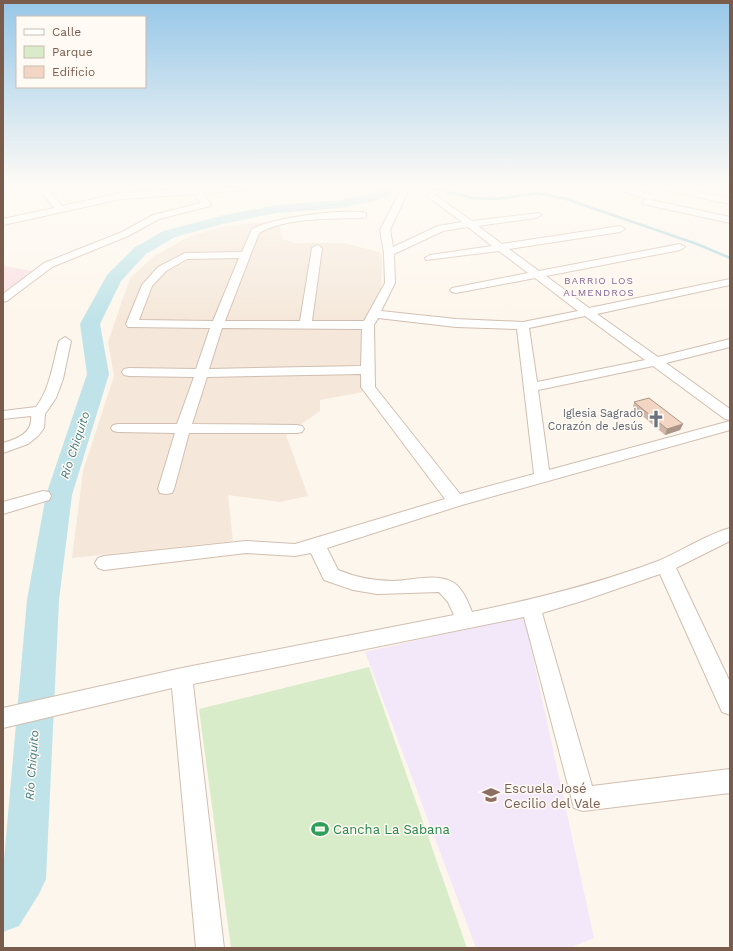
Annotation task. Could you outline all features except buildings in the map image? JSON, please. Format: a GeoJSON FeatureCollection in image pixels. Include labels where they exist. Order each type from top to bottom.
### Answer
{"type":"FeatureCollection","features":[{"type":"Feature","properties":{"kind":"street"},"geometry":{"type":"LineString","coordinates":[[3,299],[48,265],[130,231]]}},
{"type":"Feature","properties":{"kind":"street"},"geometry":{"type":"LineString","coordinates":[[166,489],[183,429],[203,373],[217,326],[255,231]]}},
{"type":"Feature","properties":{"kind":"street"},"geometry":{"type":"LineString","coordinates":[[385,231],[390,253],[390,283],[371,320],[368,387],[456,501]]}},
{"type":"Feature","properties":{"kind":"street"},"geometry":{"type":"LineString","coordinates":[[390,253],[434,231]]}},
{"type":"Feature","properties":{"kind":"street"},"geometry":{"type":"LineString","coordinates":[[481,231],[588,313],[730,416]]}},
{"type":"Feature","properties":{"kind":"street"},"geometry":{"type":"LineString","coordinates":[[430,258],[604,231]]}},
{"type":"Feature","properties":{"kind":"street"},"geometry":{"type":"LineString","coordinates":[[456,290],[680,247]]}},
{"type":"Feature","properties":{"kind":"street"},"geometry":{"type":"LineString","coordinates":[[304,326],[317,248]]}},
{"type":"Feature","properties":{"kind":"street"},"geometry":{"type":"LineString","coordinates":[[246,255],[185,256],[162,269],[147,285],[132,324],[304,326],[371,320],[523,326],[730,282]]}},
{"type":"Feature","properties":{"kind":"street"},"geometry":{"type":"LineString","coordinates":[[523,326],[532,387],[542,477]]}},
{"type":"Feature","properties":{"kind":"street"},"geometry":{"type":"LineString","coordinates":[[3,414],[31,413],[45,406],[51,394],[65,341]]}},
{"type":"Feature","properties":{"kind":"street"},"geometry":{"type":"LineString","coordinates":[[532,387],[656,362],[730,343]]}},
{"type":"Feature","properties":{"kind":"street"},"geometry":{"type":"LineString","coordinates":[[129,372],[203,373],[368,370]]}},
{"type":"Feature","properties":{"kind":"street"},"geometry":{"type":"LineString","coordinates":[[3,448],[23,442],[34,432],[39,419],[31,413]]}},
{"type":"Feature","properties":{"kind":"street"},"geometry":{"type":"LineString","coordinates":[[104,563],[246,547],[295,550],[316,545],[456,501],[730,425]]}},
{"type":"Feature","properties":{"kind":"street"},"geometry":{"type":"LineString","coordinates":[[118,428],[297,429]]}},
{"type":"Feature","properties":{"kind":"street"},"geometry":{"type":"LineString","coordinates":[[3,508],[42,496]]}},
{"type":"Feature","properties":{"kind":"street"},"geometry":{"type":"LineString","coordinates":[[3,718],[182,677],[531,608],[575,596],[665,565],[730,534]]}},
{"type":"Feature","properties":{"kind":"street"},"geometry":{"type":"LineString","coordinates":[[316,545],[330,575],[348,583],[385,587],[432,585],[445,587],[455,597],[466,620]]}},
{"type":"Feature","properties":{"kind":"street"},"geometry":{"type":"LineString","coordinates":[[665,565],[730,705]]}},
{"type":"Feature","properties":{"kind":"street"},"geometry":{"type":"LineString","coordinates":[[531,608],[582,799],[730,781]]}},
{"type":"Feature","properties":{"kind":"street"},"geometry":{"type":"LineString","coordinates":[[182,677],[210,948]]}},
{"type":"Feature","properties":{"kind":"shaded area"},"geometry":{"type":"Polygon","coordinates":[[[207,231],[281,231],[283,239],[294,243],[344,243],[380,252],[382,259],[381,289],[363,327],[363,392],[320,400],[320,411],[286,435],[308,496],[280,502],[228,495],[233,541],[72,558],[83,471],[114,376],[108,342],[130,278],[154,256],[190,236],[207,231]]]}},
{"type":"Feature","properties":{"kind":"shaded area"},"geometry":{"type":"Polygon","coordinates":[[[3,266],[33,271],[3,294],[3,266]]]}},
{"type":"Feature","properties":{"kind":"shaded area","name":"Escuela José Cecilio del Vale"},"geometry":{"type":"Polygon","coordinates":[[[524,616],[594,938],[569,948],[476,948],[365,652],[524,616]]]}},
{"type":"Feature","properties":{"kind":"green space","name":"Cancha La Sabana"},"geometry":{"type":"Polygon","coordinates":[[[369,667],[467,948],[231,948],[199,709],[369,667]]]}},
{"type":"Feature","properties":{"kind":"waterway","name":"Río Chiquito"},"geometry":{"type":"LineString","coordinates":[[3,910],[24,879],[43,600],[59,495],[98,374],[90,324],[113,279],[140,251],[169,234],[179,231]]}},
{"type":"Feature","properties":{"kind":"waterway"},"geometry":{"type":"LineString","coordinates":[[660,231],[697,244],[730,258]]}},
{"type":"Feature","properties":{"kind":"place","name":"Iglesia Sagrado Corazón de Jesús"},"geometry":{"type":"Point","coordinates":[656,419]}},
{"type":"Feature","properties":{"kind":"place","name":"Escuela José Cecilio del Vale"},"geometry":{"type":"Point","coordinates":[491,795]}},
{"type":"Feature","properties":{"kind":"place","name":"Cancha La Sabana"},"geometry":{"type":"Point","coordinates":[320,829]}},
{"type":"Feature","properties":{"kind":"district","name":"BARRIO LOS ALMENDROS"},"geometry":{"type":"Point","coordinates":[599,286]}}]}
